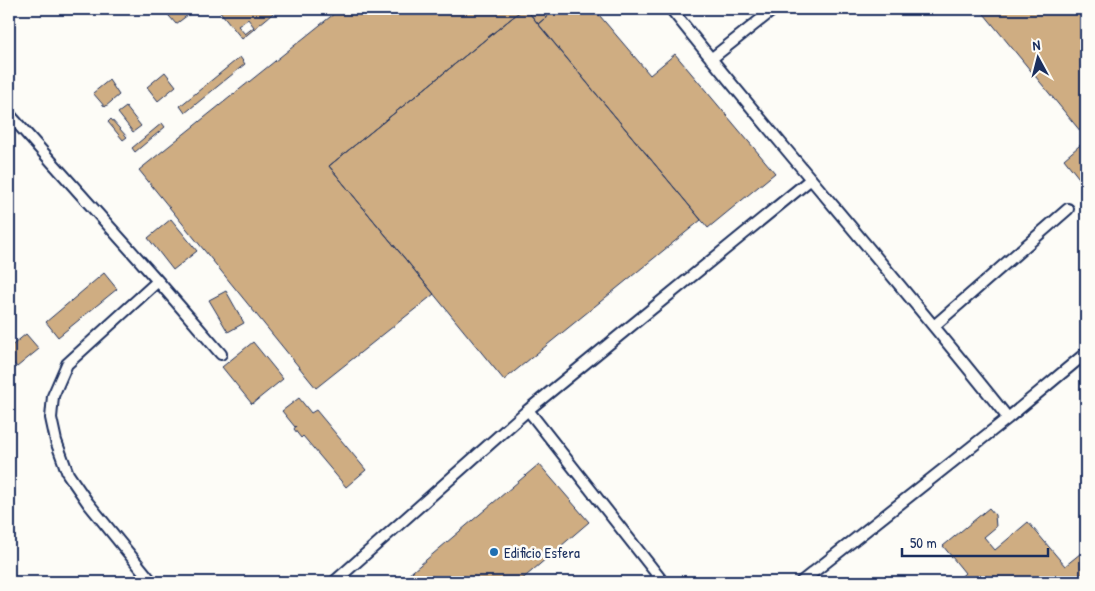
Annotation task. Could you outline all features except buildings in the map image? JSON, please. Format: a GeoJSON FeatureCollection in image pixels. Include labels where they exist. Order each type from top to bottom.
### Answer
{"type":"FeatureCollection","features":[{"type":"Feature","properties":{"kind":"lane"},"geometry":{"type":"LineString","coordinates":[[670,9],[934,326],[1008,418]]}},
{"type":"Feature","properties":{"kind":"lane"},"geometry":{"type":"LineString","coordinates":[[710,59],[774,9]]}},
{"type":"Feature","properties":{"kind":"lane"},"geometry":{"type":"LineString","coordinates":[[9,114],[158,281],[220,354]]}},
{"type":"Feature","properties":{"kind":"lane"},"geometry":{"type":"LineString","coordinates":[[334,582],[528,410],[811,179]]}},
{"type":"Feature","properties":{"kind":"lane"},"geometry":{"type":"LineString","coordinates":[[934,326],[1068,209]]}},
{"type":"Feature","properties":{"kind":"lane"},"geometry":{"type":"LineString","coordinates":[[152,582],[88,503],[68,474],[56,441],[51,418],[53,396],[67,364],[158,281]]}},
{"type":"Feature","properties":{"kind":"lane"},"geometry":{"type":"LineString","coordinates":[[801,582],[1008,418],[1086,353]]}},
{"type":"Feature","properties":{"kind":"lane"},"geometry":{"type":"LineString","coordinates":[[528,410],[663,582]]}},
{"type":"Feature","properties":{"kind":"place","name":"Edificio Esfera"},"geometry":{"type":"Point","coordinates":[494,552]}}]}
